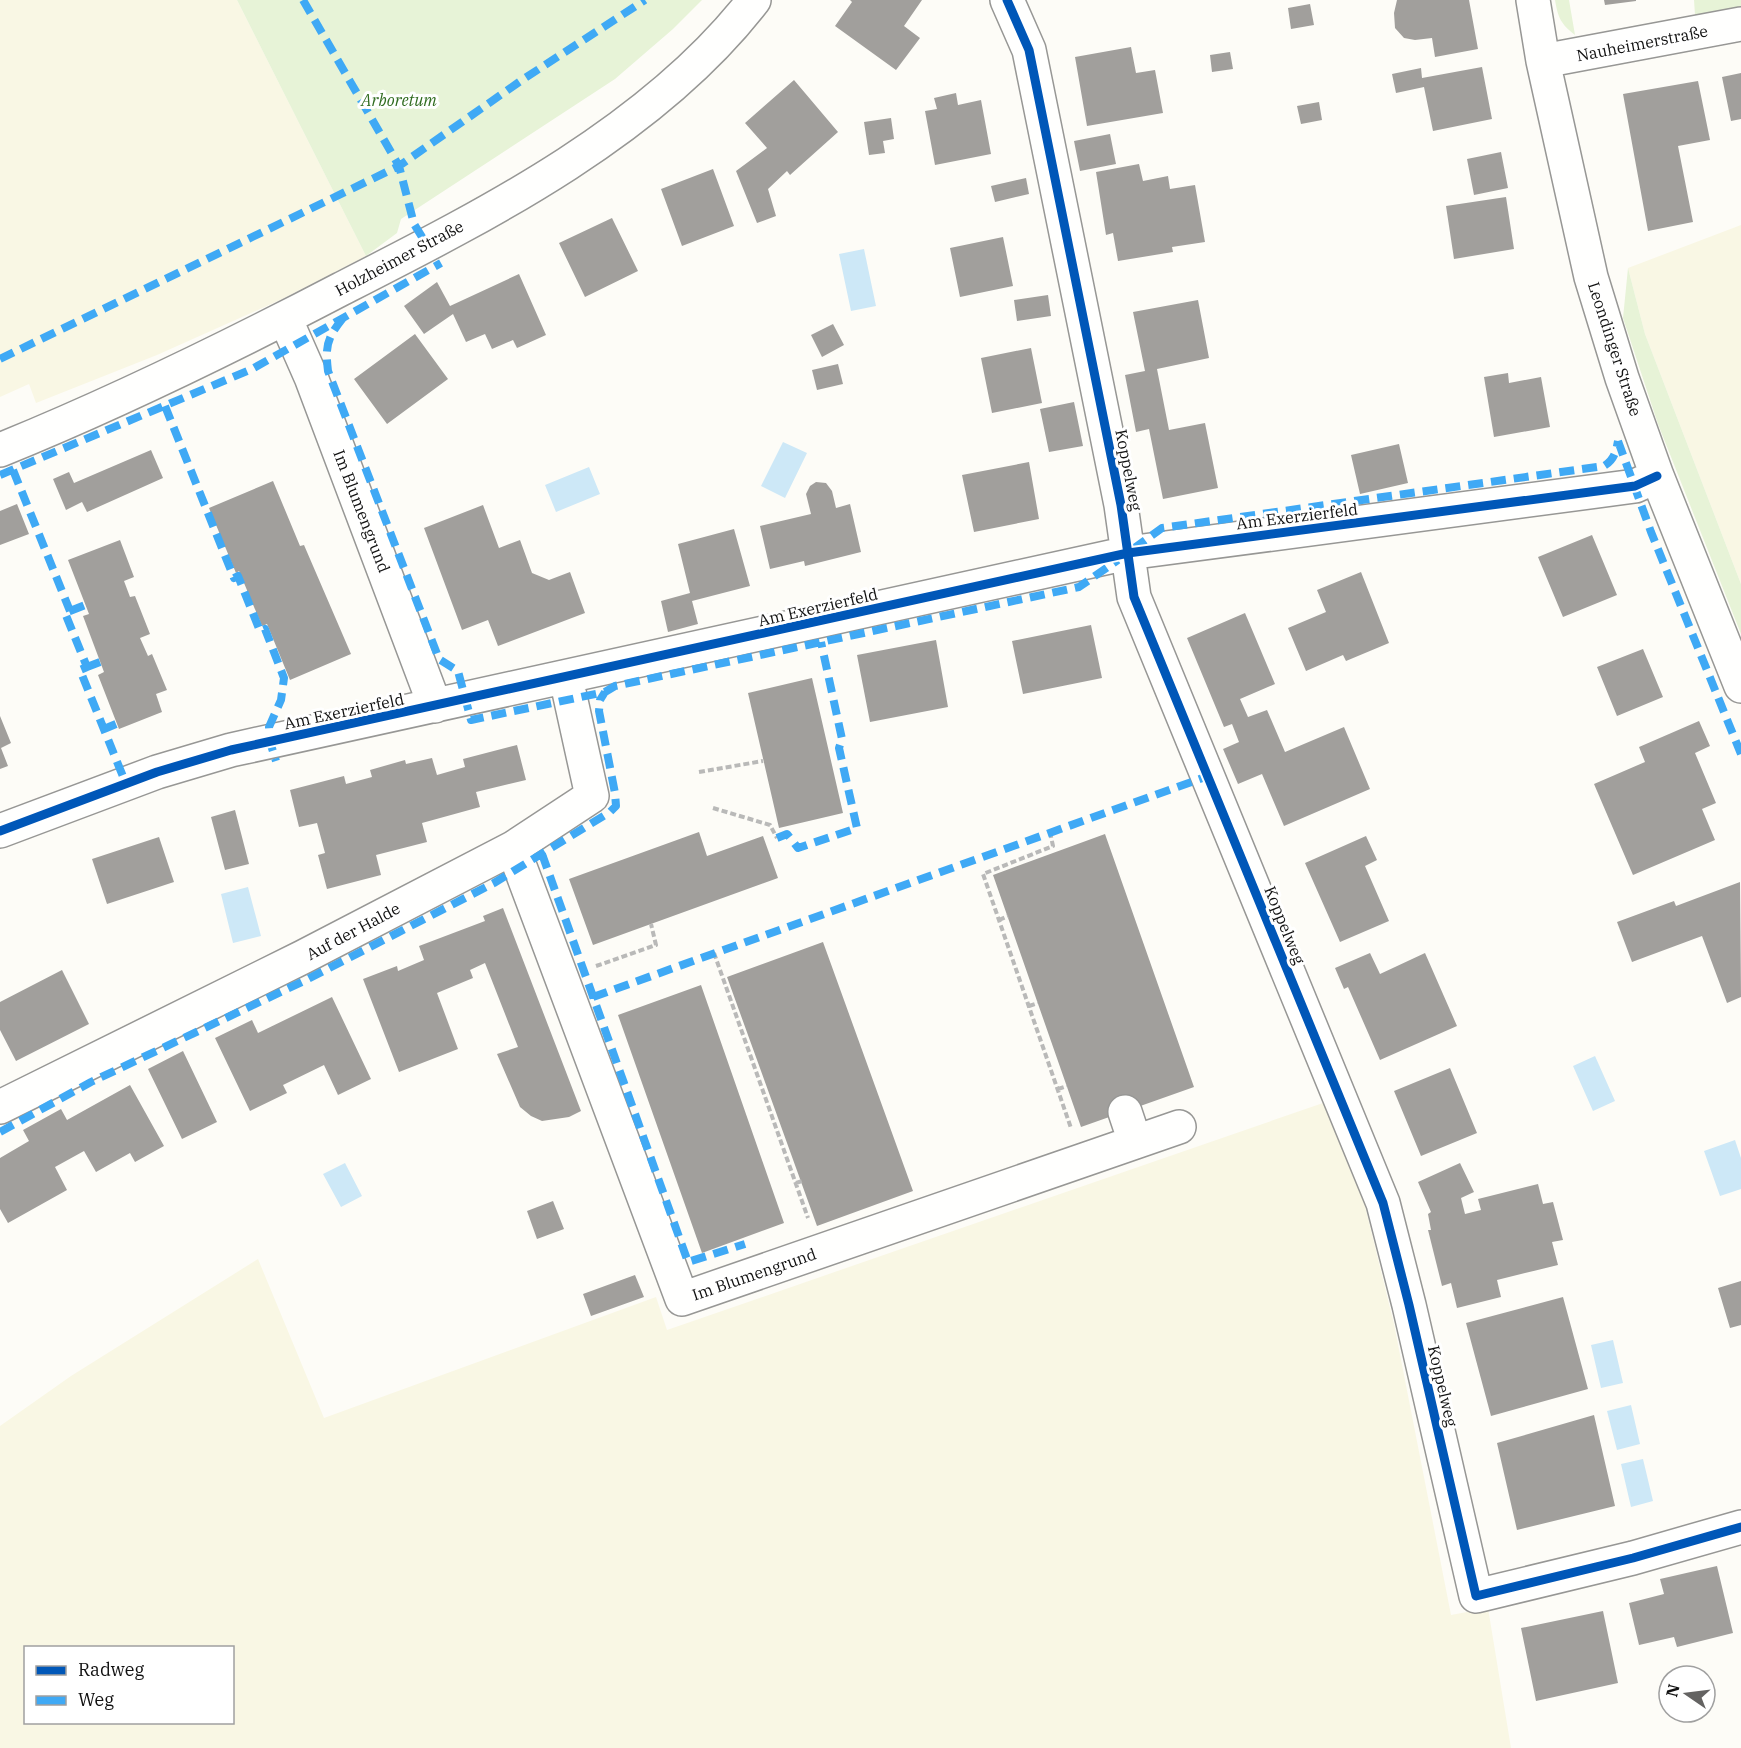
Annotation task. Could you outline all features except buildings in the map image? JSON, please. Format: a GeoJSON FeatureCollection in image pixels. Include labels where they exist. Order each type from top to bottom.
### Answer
{"type":"FeatureCollection","features":[{"type":"Feature","properties":{"kind":"street","name":"Holzheimer Straße"},"geometry":{"type":"LineString","coordinates":[[0,450],[54,429],[285,318],[428,245],[539,180],[623,127],[687,73],[745,13],[754,0]]}},
{"type":"Feature","properties":{"kind":"street","name":"Koppelweg"},"geometry":{"type":"LineString","coordinates":[[1007,0],[1029,50],[1121,504],[1134,597],[1383,1203],[1409,1305],[1476,1596],[1633,1558],[1741,1527]]}},
{"type":"Feature","properties":{"kind":"street","name":"Leondinger Straße"},"geometry":{"type":"LineString","coordinates":[[1533,0],[1543,62],[1591,277],[1622,378],[1657,476],[1741,686]]}},
{"type":"Feature","properties":{"kind":"street","name":"Nauheimerstraße"},"geometry":{"type":"LineString","coordinates":[[1543,62],[1741,24]]}},
{"type":"Feature","properties":{"kind":"street","name":"Im Blumengrund"},"geometry":{"type":"LineString","coordinates":[[285,318],[311,377],[435,706]]}},
{"type":"Feature","properties":{"kind":"street","name":"Am Exerzierfeld"},"geometry":{"type":"LineString","coordinates":[[0,831],[156,772],[231,750],[1128,553],[1635,486],[1657,476]]}},
{"type":"Feature","properties":{"kind":"street","name":"Auf der Halde"},"geometry":{"type":"LineString","coordinates":[[0,1107],[303,957],[513,848],[592,796],[566,678]]}},
{"type":"Feature","properties":{"kind":"street","name":"Im Blumengrund"},"geometry":{"type":"LineString","coordinates":[[513,848],[682,1299],[820,1251],[869,1221],[1082,1160],[1130,1127],[1179,1127]]}},
{"type":"Feature","properties":{"kind":"path"},"geometry":{"type":"LineString","coordinates":[[699,771],[764,761]]}},
{"type":"Feature","properties":{"kind":"path"},"geometry":{"type":"LineString","coordinates":[[712,808],[770,825],[777,838]]}},
{"type":"Feature","properties":{"kind":"path"},"geometry":{"type":"LineString","coordinates":[[1050,832],[1053,846],[983,874],[1082,1160]]}},
{"type":"Feature","properties":{"kind":"path"},"geometry":{"type":"LineString","coordinates":[[999,920],[1008,916]]}},
{"type":"Feature","properties":{"kind":"path"},"geometry":{"type":"LineString","coordinates":[[594,967],[656,945],[651,924]]}},
{"type":"Feature","properties":{"kind":"path"},"geometry":{"type":"LineString","coordinates":[[714,953],[739,1016],[820,1251]]}},
{"type":"Feature","properties":{"kind":"path"},"geometry":{"type":"LineString","coordinates":[[1029,1006],[1038,1003]]}},
{"type":"Feature","properties":{"kind":"path"},"geometry":{"type":"LineString","coordinates":[[1058,1089],[1067,1086]]}},
{"type":"Feature","properties":{"kind":"path"},"geometry":{"type":"LineString","coordinates":[[767,1102],[772,1100]]}},
{"type":"Feature","properties":{"kind":"path"},"geometry":{"type":"LineString","coordinates":[[796,1183],[801,1181]]}},
{"type":"Feature","properties":{"kind":"shaded area"},"geometry":{"type":"Polygon","coordinates":[[[0,0],[237,0],[366,256],[280,300],[157,355],[36,403],[29,384],[0,397],[0,0]]]}},
{"type":"Feature","properties":{"kind":"shaded area"},"geometry":{"type":"Polygon","coordinates":[[[1741,225],[1741,584],[1645,334],[1628,268],[1741,225]]]}},
{"type":"Feature","properties":{"kind":"shaded area"},"geometry":{"type":"Polygon","coordinates":[[[1323,1103],[1365,1206],[1394,1324],[1451,1615],[1488,1608],[1511,1748],[0,1748],[0,1426],[71,1376],[258,1259],[324,1418],[656,1297],[667,1330],[1323,1103]]]}},
{"type":"Feature","properties":{"kind":"green space","name":"Arboretum"},"geometry":{"type":"Polygon","coordinates":[[[237,0],[702,0],[673,29],[615,79],[401,219],[397,233],[366,256],[237,0]]]}},
{"type":"Feature","properties":{"kind":"green space"},"geometry":{"type":"Polygon","coordinates":[[[1555,0],[1569,0],[1575,35],[1561,20],[1555,0]]]}},
{"type":"Feature","properties":{"kind":"green space"},"geometry":{"type":"Polygon","coordinates":[[[1694,0],[1741,0],[1741,7],[1695,15],[1694,0]]]}},
{"type":"Feature","properties":{"kind":"green space"},"geometry":{"type":"Polygon","coordinates":[[[1628,268],[1645,334],[1741,584],[1741,634],[1658,424],[1623,318],[1628,268]]]}},
{"type":"Feature","properties":{"kind":"water"},"geometry":{"type":"Polygon","coordinates":[[[864,249],[876,306],[851,311],[839,254],[864,249]]]}},
{"type":"Feature","properties":{"kind":"water"},"geometry":{"type":"Polygon","coordinates":[[[783,442],[807,453],[785,498],[761,486],[783,442]]]}},
{"type":"Feature","properties":{"kind":"water"},"geometry":{"type":"Polygon","coordinates":[[[589,467],[600,494],[556,512],[545,485],[589,467]]]}},
{"type":"Feature","properties":{"kind":"water"},"geometry":{"type":"Polygon","coordinates":[[[248,887],[261,936],[233,943],[221,894],[248,887]]]}},
{"type":"Feature","properties":{"kind":"water"},"geometry":{"type":"Polygon","coordinates":[[[1595,1056],[1615,1101],[1593,1111],[1573,1066],[1595,1056]]]}},
{"type":"Feature","properties":{"kind":"water"},"geometry":{"type":"Polygon","coordinates":[[[1735,1140],[1741,1158],[1741,1189],[1720,1196],[1704,1151],[1735,1140]]]}},
{"type":"Feature","properties":{"kind":"water"},"geometry":{"type":"Polygon","coordinates":[[[345,1163],[362,1196],[341,1207],[323,1174],[345,1163]]]}},
{"type":"Feature","properties":{"kind":"water"},"geometry":{"type":"Polygon","coordinates":[[[1613,1340],[1623,1383],[1601,1388],[1591,1345],[1613,1340]]]}},
{"type":"Feature","properties":{"kind":"water"},"geometry":{"type":"Polygon","coordinates":[[[1631,1405],[1640,1444],[1617,1450],[1607,1411],[1631,1405]]]}},
{"type":"Feature","properties":{"kind":"water"},"geometry":{"type":"Polygon","coordinates":[[[1643,1459],[1653,1501],[1631,1507],[1621,1464],[1643,1459]]]}},
{"type":"Feature","properties":{"kind":"marked path"},"geometry":{"type":"LineString","coordinates":[[303,0],[399,166],[414,224],[427,245]]}},
{"type":"Feature","properties":{"kind":"marked path"},"geometry":{"type":"LineString","coordinates":[[0,359],[399,166],[522,80],[645,0]]}},
{"type":"Feature","properties":{"kind":"marked path"},"geometry":{"type":"LineString","coordinates":[[0,475],[252,369],[441,263]]}},
{"type":"Feature","properties":{"kind":"marked path"},"geometry":{"type":"LineString","coordinates":[[343,318],[333,331],[328,343],[328,371],[439,659],[458,671],[471,720],[605,692],[615,686],[1079,587],[1118,560]]}},
{"type":"Feature","properties":{"kind":"marked path"},"geometry":{"type":"LineString","coordinates":[[165,406],[234,578],[238,576],[260,631],[265,629],[284,678],[281,700],[269,727],[270,742],[276,761]]}},
{"type":"Feature","properties":{"kind":"marked path"},"geometry":{"type":"LineString","coordinates":[[1618,441],[1651,532],[1741,754]]}},
{"type":"Feature","properties":{"kind":"marked path"},"geometry":{"type":"LineString","coordinates":[[1133,549],[1162,528],[1604,466],[1614,455],[1618,441]]}},
{"type":"Feature","properties":{"kind":"marked path"},"geometry":{"type":"LineString","coordinates":[[13,470],[70,611],[65,613],[87,667],[80,670],[126,784]]}},
{"type":"Feature","properties":{"kind":"marked path"},"geometry":{"type":"LineString","coordinates":[[70,611],[85,605]]}},
{"type":"Feature","properties":{"kind":"marked path"},"geometry":{"type":"LineString","coordinates":[[777,838],[787,834],[798,848],[857,828],[839,748],[842,739],[821,642]]}},
{"type":"Feature","properties":{"kind":"marked path"},"geometry":{"type":"LineString","coordinates":[[87,667],[100,662]]}},
{"type":"Feature","properties":{"kind":"marked path"},"geometry":{"type":"LineString","coordinates":[[0,1132],[91,1082],[308,979],[494,883],[610,812],[616,806],[615,793],[599,711],[600,700],[605,692]]}},
{"type":"Feature","properties":{"kind":"marked path"},"geometry":{"type":"LineString","coordinates":[[104,729],[116,724]]}},
{"type":"Feature","properties":{"kind":"marked path"},"geometry":{"type":"LineString","coordinates":[[593,997],[1208,776]]}},
{"type":"Feature","properties":{"kind":"marked path"},"geometry":{"type":"LineString","coordinates":[[542,854],[688,1262],[745,1244]]}},
{"type":"Feature","properties":{"kind":"cycle path"},"geometry":{"type":"LineString","coordinates":[[1007,0],[1029,50],[1121,505],[1134,597],[1383,1203],[1409,1305],[1476,1596],[1633,1558],[1741,1527]]}},
{"type":"Feature","properties":{"kind":"cycle path"},"geometry":{"type":"LineString","coordinates":[[0,831],[157,772],[231,750],[1128,553],[1635,486],[1657,476]]}}]}
